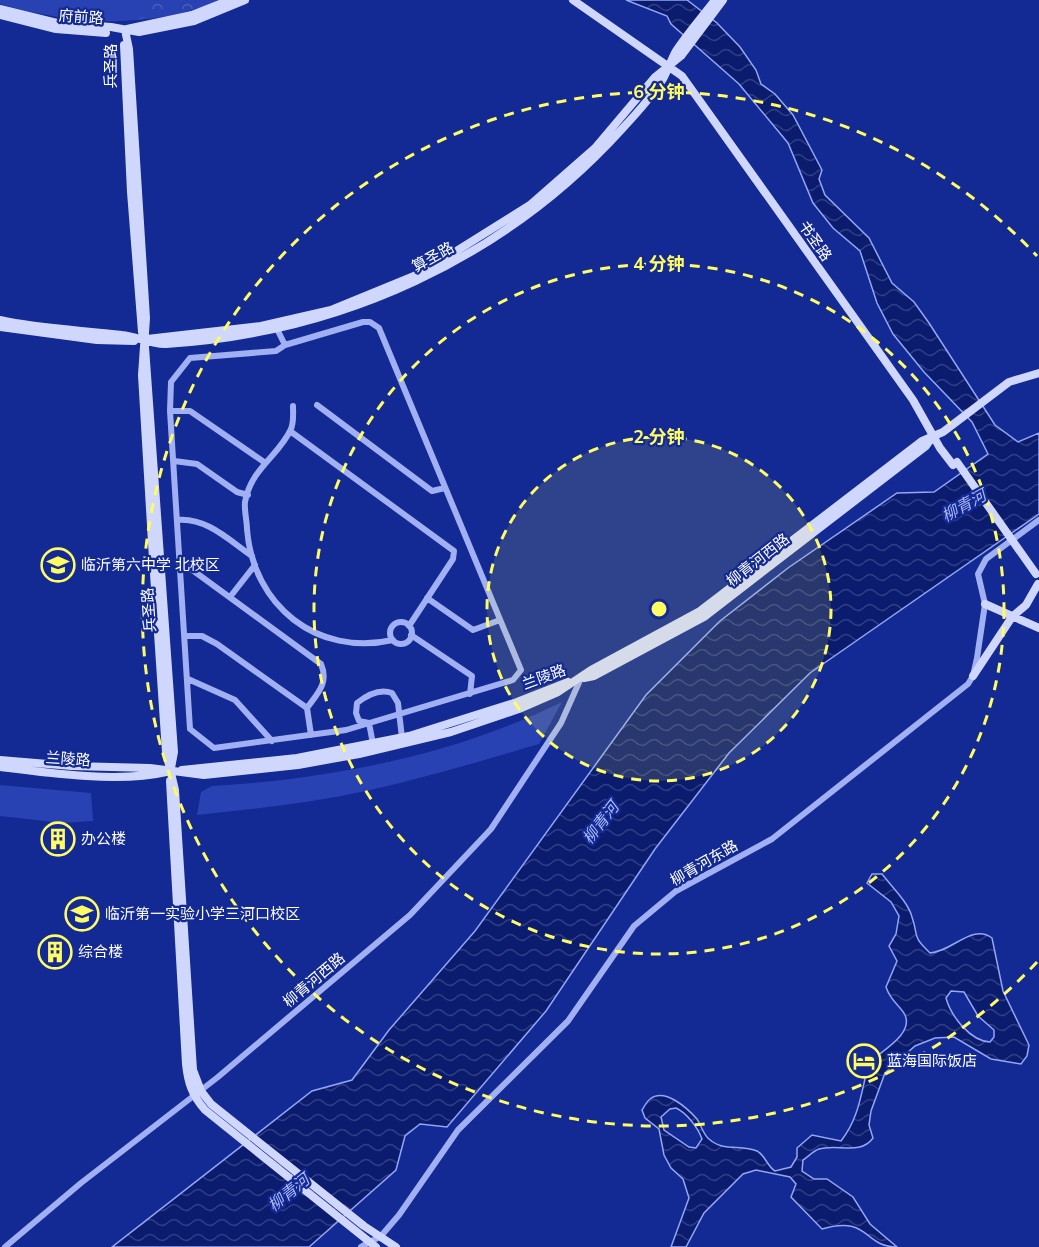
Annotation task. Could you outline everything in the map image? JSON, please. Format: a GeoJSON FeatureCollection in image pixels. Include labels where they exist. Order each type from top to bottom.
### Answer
{"type":"FeatureCollection","features":[{"type":"Feature","properties":{"kind":"main road","name":"府前路"},"geometry":{"type":"LineString","coordinates":[[0,15],[30,25],[110,33],[192,15],[230,0]]}},
{"type":"Feature","properties":{"kind":"main road","name":"府前路"},"geometry":{"type":"LineString","coordinates":[[0,9],[57,23],[139,32],[194,21],[245,0]]}},
{"type":"Feature","properties":{"kind":"main road","name":"书圣路"},"geometry":{"type":"LineString","coordinates":[[573,0],[670,67]]}},
{"type":"Feature","properties":{"kind":"main road","name":"书圣路"},"geometry":{"type":"LineString","coordinates":[[582,0],[665,58],[922,423],[955,464],[1037,580]]}},
{"type":"Feature","properties":{"kind":"main road","name":"算圣路"},"geometry":{"type":"LineString","coordinates":[[0,320],[23,325],[123,335],[165,345],[277,329],[333,316],[417,282],[534,210],[616,136],[661,82],[715,0]]}},
{"type":"Feature","properties":{"kind":"main road","name":"算圣路"},"geometry":{"type":"LineString","coordinates":[[685,45],[723,0]]}},
{"type":"Feature","properties":{"kind":"main road","name":"兵圣路"},"geometry":{"type":"LineString","coordinates":[[125,30],[123,65],[138,300],[147,360],[174,752],[170,772],[176,789],[192,1062],[197,1094]]}},
{"type":"Feature","properties":{"kind":"main road","name":"算圣路"},"geometry":{"type":"LineString","coordinates":[[0,327],[97,340],[143,340],[240,329],[299,318],[331,309],[414,276],[530,205],[595,148],[655,77],[670,67]]}},
{"type":"Feature","properties":{"kind":"main road","name":"柳青河西路"},"geometry":{"type":"LineString","coordinates":[[581,678],[594,676],[704,617],[912,458],[926,446],[933,436],[988,395],[1010,382],[1039,373]]}},
{"type":"Feature","properties":{"kind":"main road"},"geometry":{"type":"LineString","coordinates":[[973,676],[1012,617],[1026,605],[1037,580]]}},
{"type":"Feature","properties":{"kind":"main road"},"geometry":{"type":"LineString","coordinates":[[984,604],[1039,628]]}},
{"type":"Feature","properties":{"kind":"main road","name":"兰陵路"},"geometry":{"type":"LineString","coordinates":[[0,760],[204,774],[298,765],[411,743],[519,709],[581,678]]}},
{"type":"Feature","properties":{"kind":"main road","name":"兰陵路"},"geometry":{"type":"LineString","coordinates":[[0,767],[151,776],[297,758],[402,738],[485,713],[581,678]]}},
{"type":"Feature","properties":{"kind":"main road"},"geometry":{"type":"LineString","coordinates":[[197,1094],[235,1128],[362,1229],[374,1245]]}},
{"type":"Feature","properties":{"kind":"main road"},"geometry":{"type":"LineString","coordinates":[[362,1229],[381,1236],[396,1247]]}},
{"type":"Feature","properties":{"kind":"street"},"geometry":{"type":"LineString","coordinates":[[363,322],[370,322],[379,328],[521,669],[513,680],[369,723],[311,735],[214,748],[190,729],[170,411],[171,382],[190,358],[276,351],[285,345],[363,322]]}},
{"type":"Feature","properties":{"kind":"street"},"geometry":{"type":"LineString","coordinates":[[277,329],[285,345]]}},
{"type":"Feature","properties":{"kind":"street"},"geometry":{"type":"LineString","coordinates":[[317,405],[432,491],[445,488]]}},
{"type":"Feature","properties":{"kind":"street"},"geometry":{"type":"LineString","coordinates":[[293,406],[290,431],[255,474],[248,495],[246,513],[252,556],[260,582],[291,620],[331,639],[368,645],[393,640],[404,643],[411,635]]}},
{"type":"Feature","properties":{"kind":"street"},"geometry":{"type":"LineString","coordinates":[[170,411],[190,411],[264,462]]}},
{"type":"Feature","properties":{"kind":"street"},"geometry":{"type":"LineString","coordinates":[[290,431],[454,551],[453,560],[409,626],[411,635],[472,676],[470,694]]}},
{"type":"Feature","properties":{"kind":"street"},"geometry":{"type":"LineString","coordinates":[[174,462],[197,464],[237,492],[248,495]]}},
{"type":"Feature","properties":{"kind":"street"},"geometry":{"type":"LineString","coordinates":[[177,520],[193,518],[211,527],[252,556]]}},
{"type":"Feature","properties":{"kind":"street"},"geometry":{"type":"LineString","coordinates":[[973,676],[984,604],[978,574],[986,559],[1039,520]]}},
{"type":"Feature","properties":{"kind":"street"},"geometry":{"type":"LineString","coordinates":[[180,561],[321,664],[325,674],[323,686],[307,708],[311,735]]}},
{"type":"Feature","properties":{"kind":"street"},"geometry":{"type":"LineString","coordinates":[[230,597],[255,565]]}},
{"type":"Feature","properties":{"kind":"street"},"geometry":{"type":"LineString","coordinates":[[427,598],[473,630],[500,620]]}},
{"type":"Feature","properties":{"kind":"street"},"geometry":{"type":"LineString","coordinates":[[393,640],[390,631],[395,624],[402,622],[409,626]]}},
{"type":"Feature","properties":{"kind":"street"},"geometry":{"type":"LineString","coordinates":[[185,636],[202,636],[218,644],[307,708]]}},
{"type":"Feature","properties":{"kind":"street","name":"柳青河东路"},"geometry":{"type":"LineString","coordinates":[[361,1247],[374,1245],[416,1192],[458,1130],[568,1021],[634,926],[676,891],[772,839],[950,699],[973,676]]}},
{"type":"Feature","properties":{"kind":"street","name":"柳青河西路"},"geometry":{"type":"LineString","coordinates":[[5,1247],[81,1183],[197,1094],[410,915],[491,829],[550,741],[572,703],[581,678]]}},
{"type":"Feature","properties":{"kind":"street"},"geometry":{"type":"LineString","coordinates":[[188,679],[235,700],[272,741]]}},
{"type":"Feature","properties":{"kind":"street"},"geometry":{"type":"LineString","coordinates":[[369,723],[359,721],[356,713],[357,703],[366,696],[384,690],[392,693],[398,703],[402,738]]}},
{"type":"Feature","properties":{"kind":"street"},"geometry":{"type":"LineString","coordinates":[[369,723],[373,744]]}},
{"type":"Feature","properties":{"kind":"green space"},"geometry":{"type":"Polygon","coordinates":[[[0,0],[220,0],[193,10],[166,16],[111,21],[83,20],[27,11],[0,4],[0,0]]]}},
{"type":"Feature","properties":{"kind":"green space"},"geometry":{"type":"Polygon","coordinates":[[[137,0],[216,0],[202,7],[138,19],[137,0]]]}},
{"type":"Feature","properties":{"kind":"green space"},"geometry":{"type":"Polygon","coordinates":[[[562,702],[539,744],[366,791],[303,802],[197,815],[201,792],[212,786],[302,777],[392,761],[479,736],[521,721],[562,702]]]}},
{"type":"Feature","properties":{"kind":"green space"},"geometry":{"type":"Polygon","coordinates":[[[0,785],[91,793],[93,821],[62,823],[0,816],[0,785]]]}},
{"type":"Feature","properties":{"kind":"water","name":"柳青河"},"geometry":{"type":"Polygon","coordinates":[[[626,0],[687,0],[717,23],[740,47],[756,70],[761,84],[775,94],[793,115],[822,170],[819,179],[825,195],[869,238],[892,283],[914,302],[995,425],[1018,442],[1039,433],[1039,514],[810,673],[729,753],[655,849],[546,1011],[447,1127],[420,1124],[405,1136],[396,1170],[309,1247],[112,1247],[312,1091],[352,1080],[389,1030],[475,931],[646,695],[720,621],[788,568],[897,493],[934,492],[988,454],[972,422],[924,372],[893,334],[877,303],[860,251],[833,228],[813,203],[788,143],[739,84],[671,24],[667,16],[626,0]]]}},
{"type":"Feature","properties":{"kind":"water"},"geometry":{"type":"Polygon","coordinates":[[[872,874],[882,874],[907,906],[918,939],[930,953],[977,934],[984,934],[992,938],[1003,991],[1029,1045],[1027,1056],[1021,1064],[991,1059],[954,1037],[935,1038],[915,1046],[885,1073],[871,1111],[869,1125],[873,1138],[868,1143],[855,1148],[819,1149],[803,1160],[802,1171],[814,1179],[827,1179],[853,1197],[870,1224],[897,1247],[886,1246],[849,1226],[822,1229],[791,1197],[796,1184],[790,1177],[756,1170],[743,1174],[704,1213],[686,1247],[671,1247],[689,1198],[683,1179],[671,1168],[664,1155],[659,1129],[645,1118],[642,1110],[649,1100],[656,1096],[669,1097],[697,1119],[705,1135],[714,1143],[757,1151],[775,1171],[791,1167],[797,1157],[797,1148],[812,1135],[841,1141],[856,1113],[869,1063],[894,1042],[905,1029],[905,1015],[886,987],[897,961],[889,946],[896,934],[899,916],[891,902],[867,883],[872,874]],[[951,991],[946,998],[957,1020],[975,1037],[990,1042],[994,1037],[994,1030],[978,1016],[964,992],[951,991]],[[676,1108],[670,1109],[661,1117],[664,1130],[689,1147],[696,1148],[702,1139],[700,1135],[688,1117],[676,1108]]]}},
{"type":"Feature","properties":{"kind":"place","name":"临沂第六中学 北校区"},"geometry":{"type":"Point","coordinates":[58,565]}},
{"type":"Feature","properties":{"kind":"place","name":"办公楼"},"geometry":{"type":"Point","coordinates":[58,839]}},
{"type":"Feature","properties":{"kind":"place","name":"临沂第一实验小学三河口校区"},"geometry":{"type":"Point","coordinates":[82,914]}},
{"type":"Feature","properties":{"kind":"place","name":"综合楼"},"geometry":{"type":"Point","coordinates":[55,952]}},
{"type":"Feature","properties":{"kind":"place","name":"蓝海国际饭店"},"geometry":{"type":"Point","coordinates":[864,1061]}}]}
